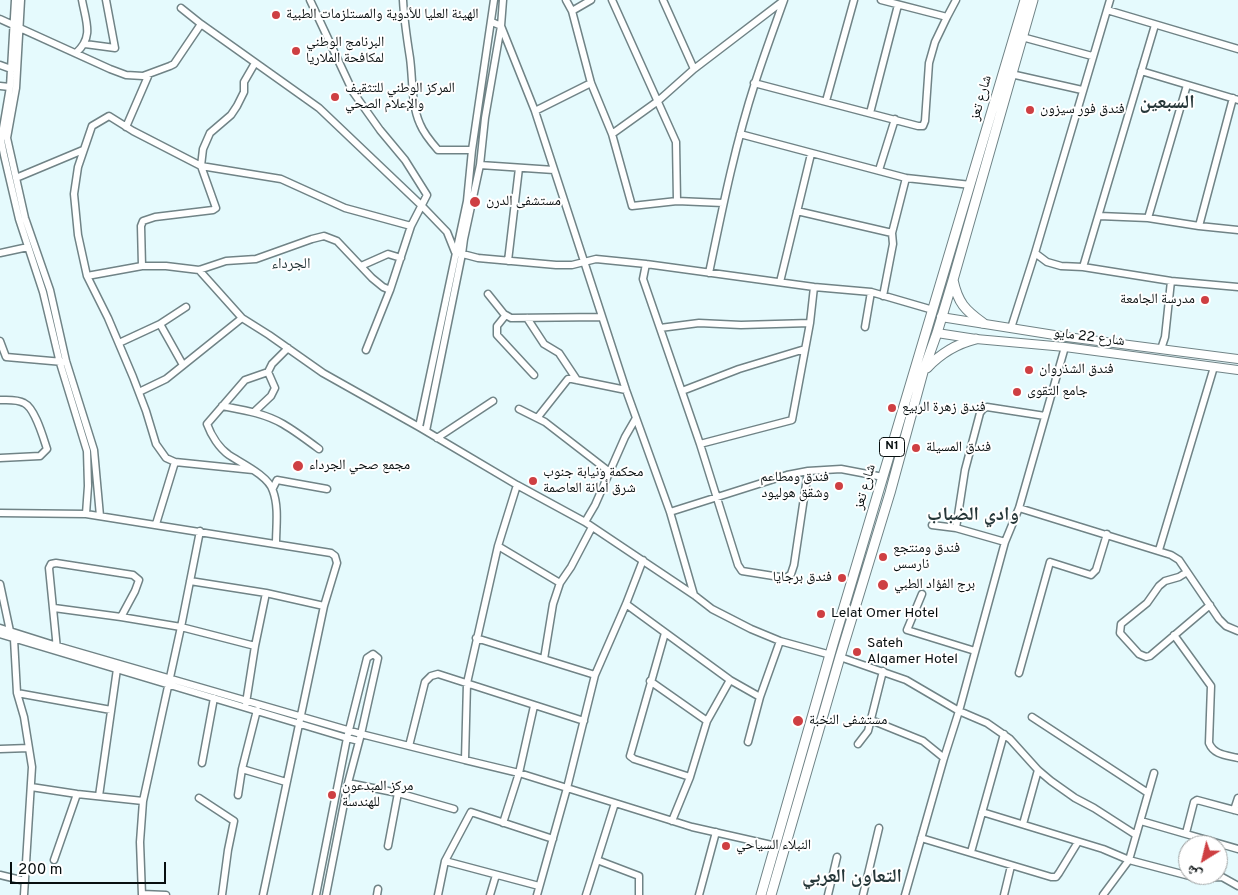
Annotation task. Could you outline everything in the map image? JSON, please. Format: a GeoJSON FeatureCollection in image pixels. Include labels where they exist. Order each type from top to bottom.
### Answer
{"type":"FeatureCollection","features":[{"type":"Feature","properties":{"kind":"highway","name":"شارع تعز"},"geometry":{"type":"LineString","coordinates":[[761,895],[835,656],[890,492],[923,372],[953,280],[1022,37],[1026,1]]}},
{"type":"Feature","properties":{"kind":"highway","name":"شارع تعز"},"geometry":{"type":"LineString","coordinates":[[771,895],[883,477],[1026,1]]}},
{"type":"Feature","properties":{"kind":"highway"},"geometry":{"type":"LineString","coordinates":[[953,280],[959,302],[968,313],[983,323]]}},
{"type":"Feature","properties":{"kind":"highway"},"geometry":{"type":"LineString","coordinates":[[923,372],[945,351],[976,339]]}},
{"type":"Feature","properties":{"kind":"highway"},"geometry":{"type":"LineString","coordinates":[[880,490],[890,492]]}},
{"type":"Feature","properties":{"kind":"main road","name":"شارع 22 مايو"},"geometry":{"type":"LineString","coordinates":[[941,317],[1067,337],[1238,359]]}},
{"type":"Feature","properties":{"kind":"main road","name":"شارع 22 مايو"},"geometry":{"type":"LineString","coordinates":[[937,333],[976,339],[1065,347],[1238,370]]}},
{"type":"Feature","properties":{"kind":"main road"},"geometry":{"type":"LineString","coordinates":[[1065,347],[1067,337]]}},
{"type":"Feature","properties":{"kind":"main road"},"geometry":{"type":"LineString","coordinates":[[1160,360],[1161,349]]}},
{"type":"Feature","properties":{"kind":"street"},"geometry":{"type":"LineString","coordinates":[[15,0],[17,25]]}},
{"type":"Feature","properties":{"kind":"street"},"geometry":{"type":"LineString","coordinates":[[22,0],[17,25],[13,112],[7,138],[26,218],[50,290],[63,362],[94,450],[100,516]]}},
{"type":"Feature","properties":{"kind":"street"},"geometry":{"type":"LineString","coordinates":[[76,54],[85,44],[88,35],[82,0]]}},
{"type":"Feature","properties":{"kind":"street"},"geometry":{"type":"LineString","coordinates":[[85,44],[115,48],[106,0]]}},
{"type":"Feature","properties":{"kind":"street"},"geometry":{"type":"LineString","coordinates":[[310,0],[353,92],[380,130],[405,160],[427,194],[411,226],[390,290],[366,350]]}},
{"type":"Feature","properties":{"kind":"street"},"geometry":{"type":"LineString","coordinates":[[403,0],[404,25],[415,108],[420,124],[427,138],[438,150],[472,150]]}},
{"type":"Feature","properties":{"kind":"street"},"geometry":{"type":"LineString","coordinates":[[426,432],[459,253],[494,0]]}},
{"type":"Feature","properties":{"kind":"street"},"geometry":{"type":"LineString","coordinates":[[419,427],[480,165],[485,118],[504,0]]}},
{"type":"Feature","properties":{"kind":"street"},"geometry":{"type":"LineString","coordinates":[[566,0],[572,11],[592,83],[612,134],[632,206],[677,201],[723,203]]}},
{"type":"Feature","properties":{"kind":"street"},"geometry":{"type":"LineString","coordinates":[[572,11],[591,0]]}},
{"type":"Feature","properties":{"kind":"street"},"geometry":{"type":"LineString","coordinates":[[612,0],[676,142],[677,201]]}},
{"type":"Feature","properties":{"kind":"street"},"geometry":{"type":"LineString","coordinates":[[663,0],[694,69]]}},
{"type":"Feature","properties":{"kind":"street"},"geometry":{"type":"LineString","coordinates":[[612,134],[784,0]]}},
{"type":"Feature","properties":{"kind":"street"},"geometry":{"type":"LineString","coordinates":[[709,273],[723,203],[740,134],[754,84],[784,0]]}},
{"type":"Feature","properties":{"kind":"street"},"geometry":{"type":"LineString","coordinates":[[826,102],[854,0]]}},
{"type":"Feature","properties":{"kind":"street"},"geometry":{"type":"LineString","coordinates":[[881,0],[947,17]]}},
{"type":"Feature","properties":{"kind":"street"},"geometry":{"type":"LineString","coordinates":[[754,84],[923,126],[929,63],[935,42],[956,0]]}},
{"type":"Feature","properties":{"kind":"street"},"geometry":{"type":"LineString","coordinates":[[1011,328],[1110,0]]}},
{"type":"Feature","properties":{"kind":"street"},"geometry":{"type":"LineString","coordinates":[[870,112],[898,4]]}},
{"type":"Feature","properties":{"kind":"street"},"geometry":{"type":"LineString","coordinates":[[181,8],[319,108],[448,232],[459,253],[478,258],[572,265],[596,259],[646,264],[814,287],[871,292],[933,310]]}},
{"type":"Feature","properties":{"kind":"street"},"geometry":{"type":"LineString","coordinates":[[1107,10],[1238,49]]}},
{"type":"Feature","properties":{"kind":"street"},"geometry":{"type":"LineString","coordinates":[[0,18],[126,75],[143,76],[174,64],[201,24]]}},
{"type":"Feature","properties":{"kind":"street"},"geometry":{"type":"LineString","coordinates":[[492,22],[501,26],[535,112],[626,390],[670,512],[694,595]]}},
{"type":"Feature","properties":{"kind":"street"},"geometry":{"type":"LineString","coordinates":[[1083,267],[1155,25]]}},
{"type":"Feature","properties":{"kind":"street"},"geometry":{"type":"LineString","coordinates":[[1022,37],[1092,56]]}},
{"type":"Feature","properties":{"kind":"street"},"geometry":{"type":"LineString","coordinates":[[142,266],[140,226],[143,221],[155,217],[213,210],[216,208],[201,166],[203,149],[210,133],[224,122],[234,110],[244,92],[244,82],[255,63]]}},
{"type":"Feature","properties":{"kind":"street"},"geometry":{"type":"LineString","coordinates":[[0,65],[14,68]]}},
{"type":"Feature","properties":{"kind":"street"},"geometry":{"type":"LineString","coordinates":[[14,68],[2,140],[19,219],[44,292],[87,451],[88,486],[86,514]]}},
{"type":"Feature","properties":{"kind":"street"},"geometry":{"type":"LineString","coordinates":[[1141,71],[1236,99],[1199,226]]}},
{"type":"Feature","properties":{"kind":"street"},"geometry":{"type":"LineString","coordinates":[[126,127],[149,74]]}},
{"type":"Feature","properties":{"kind":"street"},"geometry":{"type":"LineString","coordinates":[[1011,74],[1082,90]]}},
{"type":"Feature","properties":{"kind":"street"},"geometry":{"type":"LineString","coordinates":[[535,112],[592,83]]}},
{"type":"Feature","properties":{"kind":"street"},"geometry":{"type":"LineString","coordinates":[[1148,218],[1187,85]]}},
{"type":"Feature","properties":{"kind":"street"},"geometry":{"type":"LineString","coordinates":[[0,86],[10,87]]}},
{"type":"Feature","properties":{"kind":"street"},"geometry":{"type":"LineString","coordinates":[[254,470],[175,462],[166,458],[156,444],[139,392],[87,276],[78,234],[74,194],[78,167],[92,126],[109,116],[126,127],[201,166],[281,179],[345,208],[411,226]]}},
{"type":"Feature","properties":{"kind":"street"},"geometry":{"type":"LineString","coordinates":[[879,170],[895,119]]}},
{"type":"Feature","properties":{"kind":"street"},"geometry":{"type":"LineString","coordinates":[[740,134],[906,178],[971,185]]}},
{"type":"Feature","properties":{"kind":"street"},"geometry":{"type":"LineString","coordinates":[[16,178],[83,150]]}},
{"type":"Feature","properties":{"kind":"street"},"geometry":{"type":"LineString","coordinates":[[780,282],[811,154]]}},
{"type":"Feature","properties":{"kind":"street"},"geometry":{"type":"LineString","coordinates":[[480,165],[554,170]]}},
{"type":"Feature","properties":{"kind":"street"},"geometry":{"type":"LineString","coordinates":[[508,261],[519,168]]}},
{"type":"Feature","properties":{"kind":"street"},"geometry":{"type":"LineString","coordinates":[[883,296],[893,244],[892,233],[906,178]]}},
{"type":"Feature","properties":{"kind":"street"},"geometry":{"type":"LineString","coordinates":[[798,211],[892,233]]}},
{"type":"Feature","properties":{"kind":"street"},"geometry":{"type":"LineString","coordinates":[[1099,216],[1148,218],[1238,230]]}},
{"type":"Feature","properties":{"kind":"street"},"geometry":{"type":"LineString","coordinates":[[87,276],[142,266],[166,266],[199,270],[226,261],[256,259],[324,236],[337,241],[372,278],[390,290]]}},
{"type":"Feature","properties":{"kind":"street"},"geometry":{"type":"LineString","coordinates":[[0,253],[28,247]]}},
{"type":"Feature","properties":{"kind":"street"},"geometry":{"type":"LineString","coordinates":[[1035,253],[1046,262],[1061,266],[1083,267],[1171,281],[1238,287]]}},
{"type":"Feature","properties":{"kind":"street"},"geometry":{"type":"LineString","coordinates":[[361,266],[388,254],[401,258]]}},
{"type":"Feature","properties":{"kind":"street"},"geometry":{"type":"LineString","coordinates":[[646,264],[643,279],[718,497],[738,565],[742,571],[786,578],[791,574],[808,471]]}},
{"type":"Feature","properties":{"kind":"street"},"geometry":{"type":"LineString","coordinates":[[199,270],[242,318],[322,373],[585,522],[712,609],[780,641],[835,656],[906,680],[959,711],[988,723],[1010,738],[1038,770],[1074,798],[1094,808],[1136,835]]}},
{"type":"Feature","properties":{"kind":"street"},"geometry":{"type":"LineString","coordinates":[[1161,349],[1165,337],[1171,281]]}},
{"type":"Feature","properties":{"kind":"street"},"geometry":{"type":"LineString","coordinates":[[700,444],[792,420],[810,323],[814,287]]}},
{"type":"Feature","properties":{"kind":"street"},"geometry":{"type":"LineString","coordinates":[[865,327],[871,292]]}},
{"type":"Feature","properties":{"kind":"street"},"geometry":{"type":"LineString","coordinates":[[488,294],[506,316],[512,318],[602,316]]}},
{"type":"Feature","properties":{"kind":"street"},"geometry":{"type":"LineString","coordinates":[[118,343],[160,324],[186,308]]}},
{"type":"Feature","properties":{"kind":"street"},"geometry":{"type":"LineString","coordinates":[[506,316],[497,326],[497,335],[534,375]]}},
{"type":"Feature","properties":{"kind":"street"},"geometry":{"type":"LineString","coordinates":[[139,392],[166,379],[242,318]]}},
{"type":"Feature","properties":{"kind":"street"},"geometry":{"type":"LineString","coordinates":[[527,318],[544,344],[559,353],[577,380]]}},
{"type":"Feature","properties":{"kind":"street"},"geometry":{"type":"LineString","coordinates":[[660,328],[699,323],[741,325],[810,323]]}},
{"type":"Feature","properties":{"kind":"street"},"geometry":{"type":"LineString","coordinates":[[160,324],[183,365]]}},
{"type":"Feature","properties":{"kind":"street"},"geometry":{"type":"LineString","coordinates":[[0,341],[6,356],[63,362]]}},
{"type":"Feature","properties":{"kind":"street"},"geometry":{"type":"LineString","coordinates":[[906,895],[1006,542],[1019,508],[1065,347]]}},
{"type":"Feature","properties":{"kind":"street"},"geometry":{"type":"LineString","coordinates":[[276,544],[276,503],[273,488],[254,470],[227,454],[210,434],[207,424],[245,380],[268,372],[272,364],[288,348]]}},
{"type":"Feature","properties":{"kind":"street"},"geometry":{"type":"LineString","coordinates":[[682,391],[739,369],[805,349]]}},
{"type":"Feature","properties":{"kind":"street"},"geometry":{"type":"LineString","coordinates":[[1159,550],[1214,368]]}},
{"type":"Feature","properties":{"kind":"street"},"geometry":{"type":"LineString","coordinates":[[254,412],[271,396],[275,388],[268,372]]}},
{"type":"Feature","properties":{"kind":"street"},"geometry":{"type":"LineString","coordinates":[[538,418],[564,381],[570,379],[626,390]]}},
{"type":"Feature","properties":{"kind":"street"},"geometry":{"type":"LineString","coordinates":[[0,400],[19,400],[27,404],[39,425],[47,449],[40,456],[0,458]]}},
{"type":"Feature","properties":{"kind":"street"},"geometry":{"type":"LineString","coordinates":[[437,438],[493,401]]}},
{"type":"Feature","properties":{"kind":"street"},"geometry":{"type":"LineString","coordinates":[[222,406],[254,412],[284,424],[319,448]]}},
{"type":"Feature","properties":{"kind":"street"},"geometry":{"type":"LineString","coordinates":[[956,528],[965,470],[983,408],[987,407],[1045,416]]}},
{"type":"Feature","properties":{"kind":"street"},"geometry":{"type":"LineString","coordinates":[[519,409],[559,431],[610,472]]}},
{"type":"Feature","properties":{"kind":"street"},"geometry":{"type":"LineString","coordinates":[[585,522],[625,437],[636,418]]}},
{"type":"Feature","properties":{"kind":"street"},"geometry":{"type":"LineString","coordinates":[[156,524],[175,462]]}},
{"type":"Feature","properties":{"kind":"street"},"geometry":{"type":"LineString","coordinates":[[670,512],[787,475],[808,471],[842,469],[883,477]]}},
{"type":"Feature","properties":{"kind":"street"},"geometry":{"type":"LineString","coordinates":[[273,488],[277,480],[327,489]]}},
{"type":"Feature","properties":{"kind":"street"},"geometry":{"type":"LineString","coordinates":[[465,760],[467,683],[498,546],[517,485]]}},
{"type":"Feature","properties":{"kind":"street"},"geometry":{"type":"LineString","coordinates":[[1019,508],[1171,555],[1179,560],[1219,619],[1226,626],[1238,631]]}},
{"type":"Feature","properties":{"kind":"street"},"geometry":{"type":"LineString","coordinates":[[0,513],[86,514],[330,552],[335,556],[337,563],[324,606],[263,895]]}},
{"type":"Feature","properties":{"kind":"street"},"geometry":{"type":"LineString","coordinates":[[932,525],[956,528],[1006,542]]}},
{"type":"Feature","properties":{"kind":"street"},"geometry":{"type":"LineString","coordinates":[[544,659],[553,604],[560,583],[571,567],[592,527]]}},
{"type":"Feature","properties":{"kind":"street"},"geometry":{"type":"LineString","coordinates":[[166,895],[142,894],[140,842],[143,801],[200,531]]}},
{"type":"Feature","properties":{"kind":"street"},"geometry":{"type":"LineString","coordinates":[[1019,673],[1050,562],[1090,575],[1096,570],[1107,534]]}},
{"type":"Feature","properties":{"kind":"street"},"geometry":{"type":"LineString","coordinates":[[498,546],[560,583]]}},
{"type":"Feature","properties":{"kind":"street"},"geometry":{"type":"LineString","coordinates":[[537,895],[567,788],[595,675],[626,604],[642,560]]}},
{"type":"Feature","properties":{"kind":"street"},"geometry":{"type":"LineString","coordinates":[[57,649],[49,568],[51,564],[56,563],[137,576],[139,580],[135,591],[121,617]]}},
{"type":"Feature","properties":{"kind":"street"},"geometry":{"type":"LineString","coordinates":[[1187,572],[1179,577],[1165,581],[1159,586],[1147,603],[1124,622],[1120,628],[1120,633],[1139,654],[1146,657],[1150,656],[1210,605]]}},
{"type":"Feature","properties":{"kind":"street"},"geometry":{"type":"LineString","coordinates":[[190,581],[266,593],[324,606]]}},
{"type":"Feature","properties":{"kind":"street"},"geometry":{"type":"LineString","coordinates":[[0,584],[10,631],[14,639],[17,694],[24,718],[32,767],[24,895]]}},
{"type":"Feature","properties":{"kind":"street"},"geometry":{"type":"LineString","coordinates":[[246,704],[266,593]]}},
{"type":"Feature","properties":{"kind":"street"},"geometry":{"type":"LineString","coordinates":[[922,594],[907,630],[975,651]]}},
{"type":"Feature","properties":{"kind":"street"},"geometry":{"type":"LineString","coordinates":[[626,604],[730,680],[760,696]]}},
{"type":"Feature","properties":{"kind":"street"},"geometry":{"type":"LineString","coordinates":[[54,608],[181,627],[255,646]]}},
{"type":"Feature","properties":{"kind":"street"},"geometry":{"type":"LineString","coordinates":[[0,628],[117,669],[169,681],[214,698],[246,704],[257,710],[301,720]]}},
{"type":"Feature","properties":{"kind":"street"},"geometry":{"type":"LineString","coordinates":[[664,633],[630,756],[634,759],[690,777]]}},
{"type":"Feature","properties":{"kind":"street"},"geometry":{"type":"LineString","coordinates":[[0,634],[301,720],[348,735],[359,741]]}},
{"type":"Feature","properties":{"kind":"street"},"geometry":{"type":"LineString","coordinates":[[1174,635],[1211,686],[1209,743],[1211,749],[1218,753],[1238,758]]}},
{"type":"Feature","properties":{"kind":"street"},"geometry":{"type":"LineString","coordinates":[[476,638],[595,675]]}},
{"type":"Feature","properties":{"kind":"street"},"geometry":{"type":"LineString","coordinates":[[748,742],[760,696],[780,641]]}},
{"type":"Feature","properties":{"kind":"street"},"geometry":{"type":"LineString","coordinates":[[316,895],[348,735],[367,658],[373,654],[378,658],[348,783],[326,895]]}},
{"type":"Feature","properties":{"kind":"street"},"geometry":{"type":"LineString","coordinates":[[100,796],[117,669]]}},
{"type":"Feature","properties":{"kind":"street"},"geometry":{"type":"LineString","coordinates":[[858,744],[868,731],[883,671]]}},
{"type":"Feature","properties":{"kind":"street"},"geometry":{"type":"LineString","coordinates":[[409,746],[425,682],[431,676],[438,674],[584,721]]}},
{"type":"Feature","properties":{"kind":"street"},"geometry":{"type":"LineString","coordinates":[[672,821],[690,777],[707,721],[730,680]]}},
{"type":"Feature","properties":{"kind":"street"},"geometry":{"type":"LineString","coordinates":[[650,681],[707,721]]}},
{"type":"Feature","properties":{"kind":"street"},"geometry":{"type":"LineString","coordinates":[[17,694],[110,710]]}},
{"type":"Feature","properties":{"kind":"street"},"geometry":{"type":"LineString","coordinates":[[202,763],[214,698]]}},
{"type":"Feature","properties":{"kind":"street"},"geometry":{"type":"LineString","coordinates":[[503,823],[519,772],[534,706]]}},
{"type":"Feature","properties":{"kind":"street"},"geometry":{"type":"LineString","coordinates":[[238,795],[242,769],[257,710]]}},
{"type":"Feature","properties":{"kind":"street"},"geometry":{"type":"LineString","coordinates":[[1032,717],[1148,793]]}},
{"type":"Feature","properties":{"kind":"street"},"geometry":{"type":"LineString","coordinates":[[871,720],[923,741],[944,758]]}},
{"type":"Feature","properties":{"kind":"street"},"geometry":{"type":"LineString","coordinates":[[348,735],[360,734],[519,772],[672,821],[776,846]]}},
{"type":"Feature","properties":{"kind":"street"},"geometry":{"type":"LineString","coordinates":[[971,852],[1004,734]]}},
{"type":"Feature","properties":{"kind":"street"},"geometry":{"type":"LineString","coordinates":[[0,749],[29,748]]}},
{"type":"Feature","properties":{"kind":"street"},"geometry":{"type":"LineString","coordinates":[[242,769],[286,782]]}},
{"type":"Feature","properties":{"kind":"street"},"geometry":{"type":"LineString","coordinates":[[1023,824],[1038,770]]}},
{"type":"Feature","properties":{"kind":"street"},"geometry":{"type":"LineString","coordinates":[[1103,895],[1129,860],[1154,773]]}},
{"type":"Feature","properties":{"kind":"street"},"geometry":{"type":"LineString","coordinates":[[348,783],[398,793],[454,809]]}},
{"type":"Feature","properties":{"kind":"street"},"geometry":{"type":"LineString","coordinates":[[31,787],[143,801]]}},
{"type":"Feature","properties":{"kind":"street"},"geometry":{"type":"LineString","coordinates":[[388,846],[398,793]]}},
{"type":"Feature","properties":{"kind":"street"},"geometry":{"type":"LineString","coordinates":[[54,860],[77,794]]}},
{"type":"Feature","properties":{"kind":"street"},"geometry":{"type":"LineString","coordinates":[[198,798],[234,821],[222,895]]}},
{"type":"Feature","properties":{"kind":"street"},"geometry":{"type":"LineString","coordinates":[[1186,833],[1194,802],[1197,800],[1236,810],[1238,798]]}},
{"type":"Feature","properties":{"kind":"street"},"geometry":{"type":"LineString","coordinates":[[586,895],[614,803]]}},
{"type":"Feature","properties":{"kind":"street"},"geometry":{"type":"LineString","coordinates":[[438,895],[445,861],[471,812],[552,839]]}},
{"type":"Feature","properties":{"kind":"street"},"geometry":{"type":"LineString","coordinates":[[982,812],[1103,849],[1129,860],[1197,878],[1222,878],[1238,886]]}},
{"type":"Feature","properties":{"kind":"street"},"geometry":{"type":"LineString","coordinates":[[1141,821],[1238,849]]}},
{"type":"Feature","properties":{"kind":"street"},"geometry":{"type":"LineString","coordinates":[[863,895],[878,828]]}},
{"type":"Feature","properties":{"kind":"street"},"geometry":{"type":"LineString","coordinates":[[699,895],[716,832]]}},
{"type":"Feature","properties":{"kind":"street"},"geometry":{"type":"LineString","coordinates":[[921,838],[1011,866],[1056,877],[1078,842]]}},
{"type":"Feature","properties":{"kind":"street"},"geometry":{"type":"LineString","coordinates":[[828,895],[837,857]]}},
{"type":"Feature","properties":{"kind":"street"},"geometry":{"type":"LineString","coordinates":[[597,860],[639,876],[639,895]]}},
{"type":"Feature","properties":{"kind":"street"},"geometry":{"type":"LineString","coordinates":[[445,861],[539,886]]}},
{"type":"Feature","properties":{"kind":"street"},"geometry":{"type":"LineString","coordinates":[[1004,895],[1011,866]]}},
{"type":"Feature","properties":{"kind":"street"},"geometry":{"type":"LineString","coordinates":[[490,895],[496,874]]}},
{"type":"Feature","properties":{"kind":"street"},"geometry":{"type":"LineString","coordinates":[[0,875],[25,881]]}},
{"type":"Feature","properties":{"kind":"place","name":"الهيئة العليا للأدوية والمستلزمات الطبية"},"geometry":{"type":"Point","coordinates":[276,15]}},
{"type":"Feature","properties":{"kind":"place","name":"البرنامج الوطني لمكافحة الملاريا"},"geometry":{"type":"Point","coordinates":[296,51]}},
{"type":"Feature","properties":{"kind":"place","name":"المركز الوطني للتثقيف والإعلام الصحي"},"geometry":{"type":"Point","coordinates":[335,97]}},
{"type":"Feature","properties":{"kind":"place","name":"فندق فور سيزون"},"geometry":{"type":"Point","coordinates":[1030,110]}},
{"type":"Feature","properties":{"kind":"place","name":"مستشفى الدرن"},"geometry":{"type":"Point","coordinates":[475,202]}},
{"type":"Feature","properties":{"kind":"place","name":"مدرسة الجامعة"},"geometry":{"type":"Point","coordinates":[1205,300]}},
{"type":"Feature","properties":{"kind":"place","name":"فندق الشذروان"},"geometry":{"type":"Point","coordinates":[1029,370]}},
{"type":"Feature","properties":{"kind":"place","name":"جامع التقوى"},"geometry":{"type":"Point","coordinates":[1017,392]}},
{"type":"Feature","properties":{"kind":"place","name":"فندق زهرة الربيع"},"geometry":{"type":"Point","coordinates":[892,408]}},
{"type":"Feature","properties":{"kind":"place","name":"فندق المسيلة"},"geometry":{"type":"Point","coordinates":[916,448]}},
{"type":"Feature","properties":{"kind":"place","name":"مجمع صحي الجرداء"},"geometry":{"type":"Point","coordinates":[298,466]}},
{"type":"Feature","properties":{"kind":"place","name":"محكمة ونيابة جنوب شرق أمانة العاصمة"},"geometry":{"type":"Point","coordinates":[533,481]}},
{"type":"Feature","properties":{"kind":"place","name":"فندق ومطاعم وشقق هوليود"},"geometry":{"type":"Point","coordinates":[839,486]}},
{"type":"Feature","properties":{"kind":"place","name":"فندق ومنتجع نارسس"},"geometry":{"type":"Point","coordinates":[883,557]}},
{"type":"Feature","properties":{"kind":"place","name":"فندق برجايا"},"geometry":{"type":"Point","coordinates":[842,578]}},
{"type":"Feature","properties":{"kind":"place","name":"برج الفؤاد الطبي"},"geometry":{"type":"Point","coordinates":[883,585]}},
{"type":"Feature","properties":{"kind":"place","name":"Lelat Omer Hotel"},"geometry":{"type":"Point","coordinates":[821,614]}},
{"type":"Feature","properties":{"kind":"place","name":"Sateh Alqamer Hotel"},"geometry":{"type":"Point","coordinates":[857,652]}},
{"type":"Feature","properties":{"kind":"place","name":"مستشفى النخبة"},"geometry":{"type":"Point","coordinates":[798,721]}},
{"type":"Feature","properties":{"kind":"place","name":"مركز المبدعون للهندسة"},"geometry":{"type":"Point","coordinates":[332,795]}},
{"type":"Feature","properties":{"kind":"place","name":"النبلاء السياحي"},"geometry":{"type":"Point","coordinates":[726,846]}},
{"type":"Feature","properties":{"kind":"district","name":"السبعين"},"geometry":{"type":"Point","coordinates":[1167,104]}},
{"type":"Feature","properties":{"kind":"district","name":"الجرداء"},"geometry":{"type":"Point","coordinates":[291,265]}},
{"type":"Feature","properties":{"kind":"district","name":"وادي الضباب"},"geometry":{"type":"Point","coordinates":[973,516]}},
{"type":"Feature","properties":{"kind":"district","name":"التعاون العربي"},"geometry":{"type":"Point","coordinates":[852,878]}}]}
